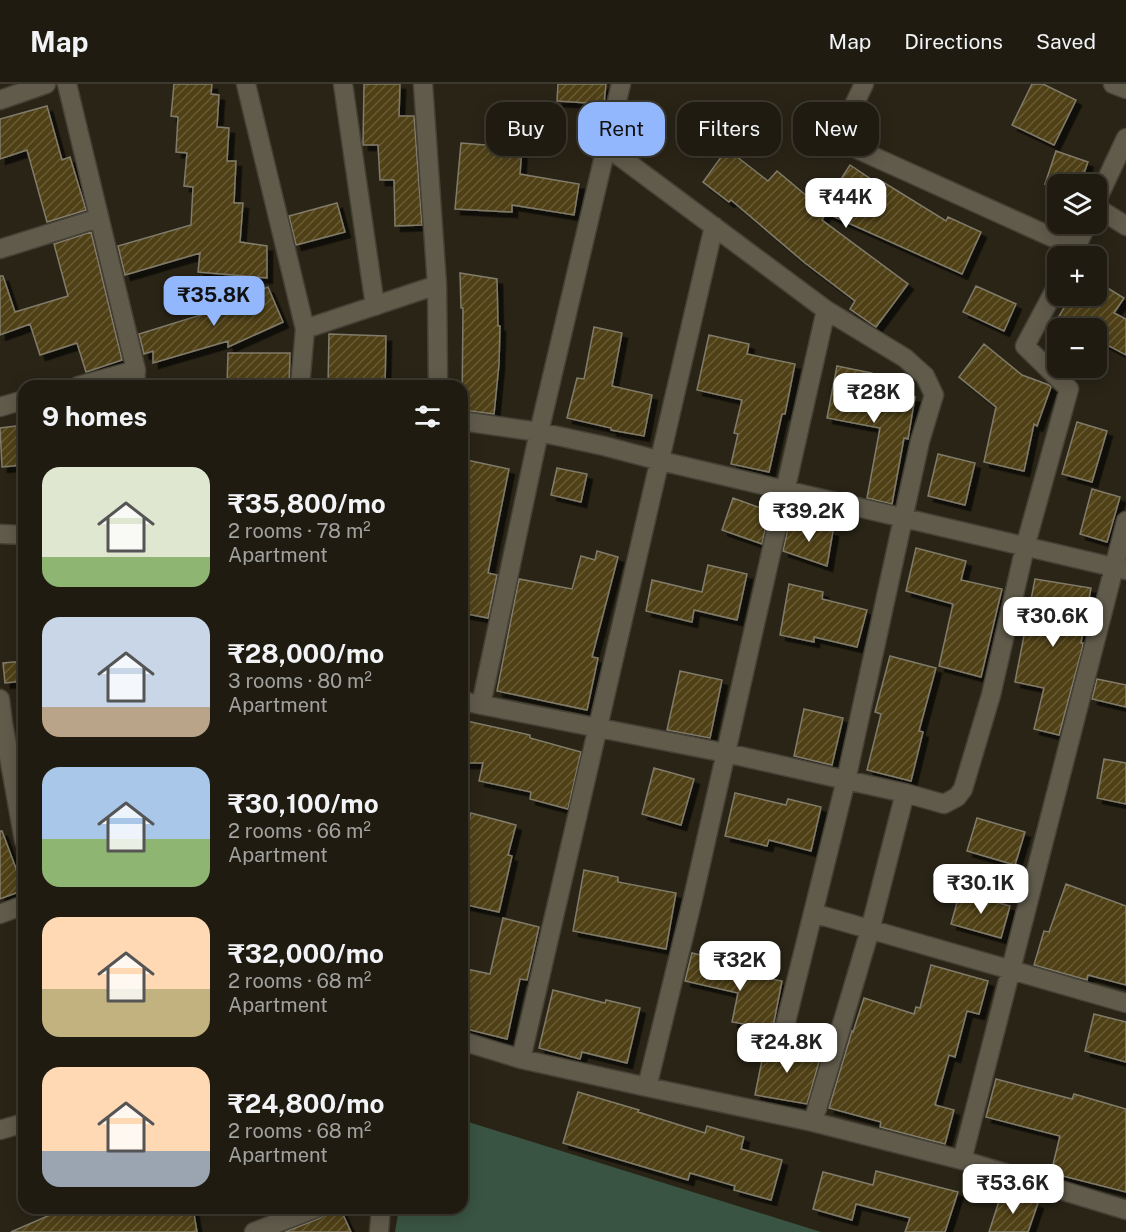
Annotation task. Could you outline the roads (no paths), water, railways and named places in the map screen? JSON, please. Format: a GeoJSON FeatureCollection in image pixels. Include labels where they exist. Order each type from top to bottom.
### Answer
{"type":"FeatureCollection","features":[{"type":"Feature","properties":{"kind":"street"},"geometry":{"type":"LineString","coordinates":[[0,100],[46,84]]}},
{"type":"Feature","properties":{"kind":"street"},"geometry":{"type":"LineString","coordinates":[[67,84],[135,378]]}},
{"type":"Feature","properties":{"kind":"street"},"geometry":{"type":"LineString","coordinates":[[246,84],[305,329],[301,380]]}},
{"type":"Feature","properties":{"kind":"street"},"geometry":{"type":"LineString","coordinates":[[343,84],[375,306]]}},
{"type":"Feature","properties":{"kind":"street"},"geometry":{"type":"LineString","coordinates":[[423,84],[437,285],[438,380]]}},
{"type":"Feature","properties":{"kind":"street"},"geometry":{"type":"LineString","coordinates":[[617,102],[621,84]]}},
{"type":"Feature","properties":{"kind":"street"},"geometry":{"type":"LineString","coordinates":[[864,84],[844,126],[843,137],[848,145],[1061,246]]}},
{"type":"Feature","properties":{"kind":"street"},"geometry":{"type":"LineString","coordinates":[[1113,84],[1126,89]]}},
{"type":"Feature","properties":{"kind":"street"},"geometry":{"type":"LineString","coordinates":[[1107,179],[1126,138]]}},
{"type":"Feature","properties":{"kind":"street"},"geometry":{"type":"LineString","coordinates":[[481,705],[539,432],[605,156]]}},
{"type":"Feature","properties":{"kind":"street"},"geometry":{"type":"LineString","coordinates":[[619,156],[826,310],[904,358],[925,376],[934,395],[920,441],[846,780],[784,1030]]}},
{"type":"Feature","properties":{"kind":"street"},"geometry":{"type":"LineString","coordinates":[[1107,214],[1126,226]]}},
{"type":"Feature","properties":{"kind":"street"},"geometry":{"type":"LineString","coordinates":[[0,249],[99,218]]}},
{"type":"Feature","properties":{"kind":"street"},"geometry":{"type":"LineString","coordinates":[[521,1059],[714,226]]}},
{"type":"Feature","properties":{"kind":"street"},"geometry":{"type":"LineString","coordinates":[[305,329],[437,285]]}},
{"type":"Feature","properties":{"kind":"street"},"geometry":{"type":"LineString","coordinates":[[468,702],[726,753],[905,793],[944,804],[957,797],[963,789],[991,695],[1025,547],[1069,389],[1026,346],[1047,305]]}},
{"type":"Feature","properties":{"kind":"street"},"geometry":{"type":"LineString","coordinates":[[647,1088],[726,753],[826,310]]}},
{"type":"Feature","properties":{"kind":"street"},"geometry":{"type":"LineString","coordinates":[[0,407],[18,402]]}},
{"type":"Feature","properties":{"kind":"street"},"geometry":{"type":"LineString","coordinates":[[468,422],[539,432],[604,446],[1120,568]]}},
{"type":"Feature","properties":{"kind":"street"},"geometry":{"type":"LineString","coordinates":[[962,1160],[1010,971],[1120,568],[1126,521]]}},
{"type":"Feature","properties":{"kind":"street"},"geometry":{"type":"LineString","coordinates":[[0,534],[18,536]]}},
{"type":"Feature","properties":{"kind":"street"},"geometry":{"type":"LineString","coordinates":[[0,699],[1,724],[18,810]]}},
{"type":"Feature","properties":{"kind":"street"},"geometry":{"type":"LineString","coordinates":[[813,1122],[870,930],[905,793]]}},
{"type":"Feature","properties":{"kind":"street"},"geometry":{"type":"LineString","coordinates":[[0,914],[18,907]]}},
{"type":"Feature","properties":{"kind":"street"},"geometry":{"type":"LineString","coordinates":[[813,913],[1126,1003]]}},
{"type":"Feature","properties":{"kind":"street"},"geometry":{"type":"LineString","coordinates":[[468,1043],[521,1059],[647,1088],[813,1122],[962,1160],[1126,1210]]}},
{"type":"Feature","properties":{"kind":"street"},"geometry":{"type":"LineString","coordinates":[[0,1130],[18,1125]]}},
{"type":"Feature","properties":{"kind":"street"},"geometry":{"type":"LineString","coordinates":[[254,1232],[300,1214]]}},
{"type":"Feature","properties":{"kind":"street"},"geometry":{"type":"LineString","coordinates":[[379,1232],[380,1214]]}}]}
